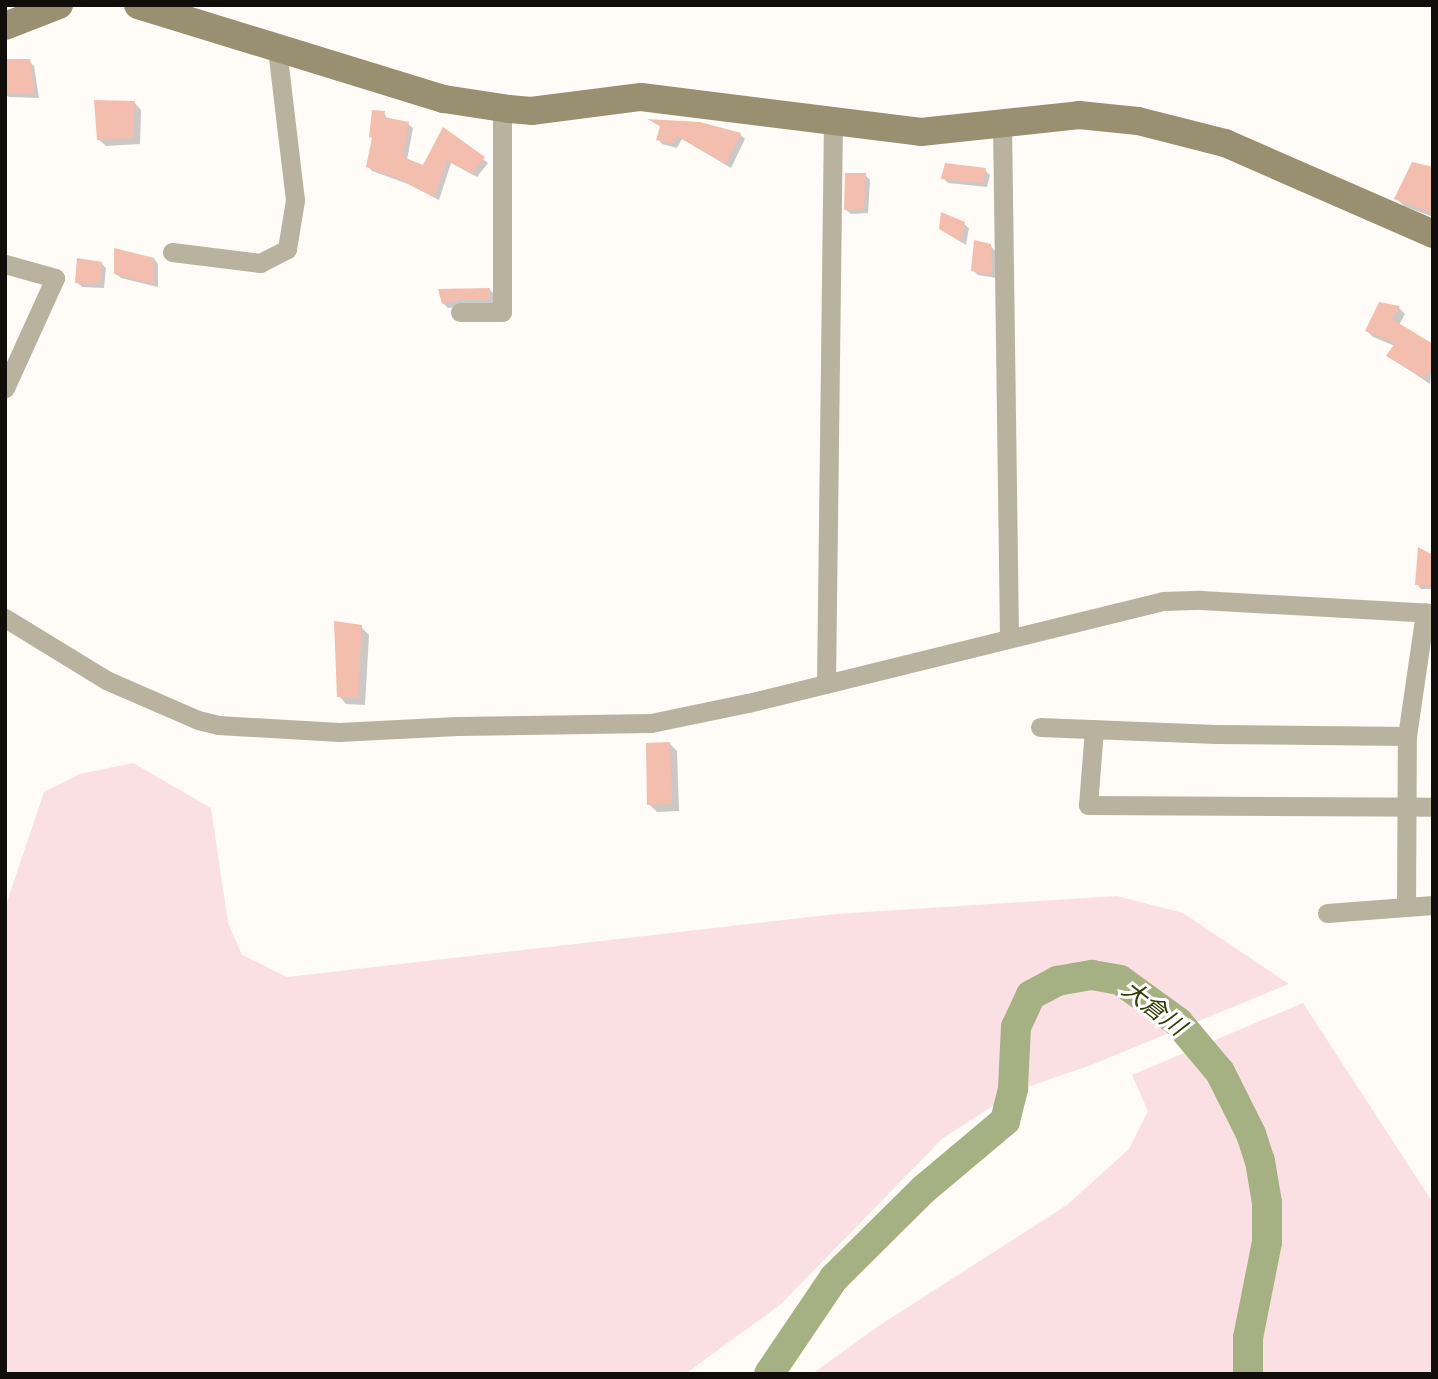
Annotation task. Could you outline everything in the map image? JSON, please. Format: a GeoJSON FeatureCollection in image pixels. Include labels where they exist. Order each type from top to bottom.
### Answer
{"type":"FeatureCollection","features":[{"type":"Feature","properties":{"kind":"street"},"geometry":{"type":"LineString","coordinates":[[5,26],[59,5]]}},
{"type":"Feature","properties":{"kind":"street"},"geometry":{"type":"LineString","coordinates":[[138,5],[444,99],[502,108],[531,111],[642,97],[921,132],[1079,115],[1138,121],[1225,143],[1433,234]]}},
{"type":"Feature","properties":{"kind":"street"},"geometry":{"type":"LineString","coordinates":[[173,252],[260,263],[287,249],[295,200],[277,48]]}},
{"type":"Feature","properties":{"kind":"street"},"geometry":{"type":"LineString","coordinates":[[460,312],[502,312],[502,108]]}},
{"type":"Feature","properties":{"kind":"street"},"geometry":{"type":"LineString","coordinates":[[1002,122],[1009,638]]}},
{"type":"Feature","properties":{"kind":"street"},"geometry":{"type":"LineString","coordinates":[[825,684],[833,123]]}},
{"type":"Feature","properties":{"kind":"street"},"geometry":{"type":"LineString","coordinates":[[5,264],[55,278],[5,388]]}},
{"type":"Feature","properties":{"kind":"street"},"geometry":{"type":"LineString","coordinates":[[5,618],[106,680],[171,711],[218,725],[339,732],[457,726],[651,723],[825,684],[1163,601],[1201,600],[1429,612],[1407,736],[1406,907]]}},
{"type":"Feature","properties":{"kind":"street"},"geometry":{"type":"LineString","coordinates":[[1040,727],[1407,736]]}},
{"type":"Feature","properties":{"kind":"street"},"geometry":{"type":"LineString","coordinates":[[1094,729],[1088,805],[1433,807]]}},
{"type":"Feature","properties":{"kind":"street"},"geometry":{"type":"LineString","coordinates":[[1327,913],[1433,905]]}},
{"type":"Feature","properties":{"kind":"shaded area"},"geometry":{"type":"Polygon","coordinates":[[[133,763],[211,808],[228,923],[242,955],[287,977],[836,914],[1117,896],[1183,913],[1289,984],[1091,1065],[1016,1091],[943,1138],[780,1305],[685,1374],[5,1374],[5,908],[44,792],[80,774],[133,763]]]}},
{"type":"Feature","properties":{"kind":"shaded area"},"geometry":{"type":"Polygon","coordinates":[[[1303,1003],[1433,1203],[1433,1374],[812,1374],[877,1327],[1067,1205],[1129,1149],[1148,1111],[1132,1075],[1303,1003]]]}},
{"type":"Feature","properties":{"kind":"building"},"geometry":{"type":"Polygon","coordinates":[[[5,59],[30,59],[35,94],[5,93],[5,59]]]}},
{"type":"Feature","properties":{"kind":"building"},"geometry":{"type":"Polygon","coordinates":[[[94,100],[135,101],[133,138],[97,140],[94,100]]]}},
{"type":"Feature","properties":{"kind":"building"},"geometry":{"type":"Polygon","coordinates":[[[372,110],[385,111],[384,117],[409,122],[403,157],[423,165],[443,127],[485,157],[472,174],[447,160],[434,197],[402,180],[366,167],[372,138],[369,137],[372,110]]]}},
{"type":"Feature","properties":{"kind":"building"},"geometry":{"type":"Polygon","coordinates":[[[647,119],[700,122],[741,133],[726,164],[677,136],[672,144],[656,140],[660,126],[647,119]]]}},
{"type":"Feature","properties":{"kind":"building"},"geometry":{"type":"Polygon","coordinates":[[[1412,162],[1433,167],[1433,214],[1394,199],[1412,162]]]}},
{"type":"Feature","properties":{"kind":"building"},"geometry":{"type":"Polygon","coordinates":[[[945,163],[986,168],[983,183],[941,179],[945,163]]]}},
{"type":"Feature","properties":{"kind":"building"},"geometry":{"type":"Polygon","coordinates":[[[845,173],[866,173],[864,209],[844,210],[845,173]]]}},
{"type":"Feature","properties":{"kind":"building"},"geometry":{"type":"Polygon","coordinates":[[[941,212],[965,222],[961,242],[939,229],[941,212]]]}},
{"type":"Feature","properties":{"kind":"building"},"geometry":{"type":"Polygon","coordinates":[[[974,240],[991,244],[992,275],[971,271],[974,240]]]}},
{"type":"Feature","properties":{"kind":"building"},"geometry":{"type":"Polygon","coordinates":[[[114,248],[154,258],[154,284],[114,274],[114,248]]]}},
{"type":"Feature","properties":{"kind":"building"},"geometry":{"type":"Polygon","coordinates":[[[77,258],[102,262],[100,284],[75,283],[77,258]]]}},
{"type":"Feature","properties":{"kind":"building"},"geometry":{"type":"Polygon","coordinates":[[[490,288],[490,300],[460,300],[442,304],[438,289],[490,288]]]}},
{"type":"Feature","properties":{"kind":"building"},"geometry":{"type":"Polygon","coordinates":[[[1379,302],[1400,306],[1392,319],[1433,344],[1433,369],[1423,378],[1386,356],[1395,343],[1365,331],[1379,302]]]}},
{"type":"Feature","properties":{"kind":"building"},"geometry":{"type":"Polygon","coordinates":[[[1418,547],[1433,555],[1433,585],[1415,585],[1418,547]]]}},
{"type":"Feature","properties":{"kind":"building"},"geometry":{"type":"Polygon","coordinates":[[[334,621],[362,625],[358,698],[337,697],[334,621]]]}},
{"type":"Feature","properties":{"kind":"building"},"geometry":{"type":"Polygon","coordinates":[[[670,742],[672,804],[647,805],[646,743],[670,742]]]}},
{"type":"Feature","properties":{"kind":"waterway","name":"大倉川"},"geometry":{"type":"LineString","coordinates":[[769,1374],[834,1278],[924,1189],[1005,1121],[1013,1088],[1016,1027],[1031,995],[1057,981],[1092,975],[1120,980],[1178,1022],[1220,1072],[1251,1134],[1260,1161],[1267,1203],[1267,1242],[1248,1338],[1248,1374]]}}]}
